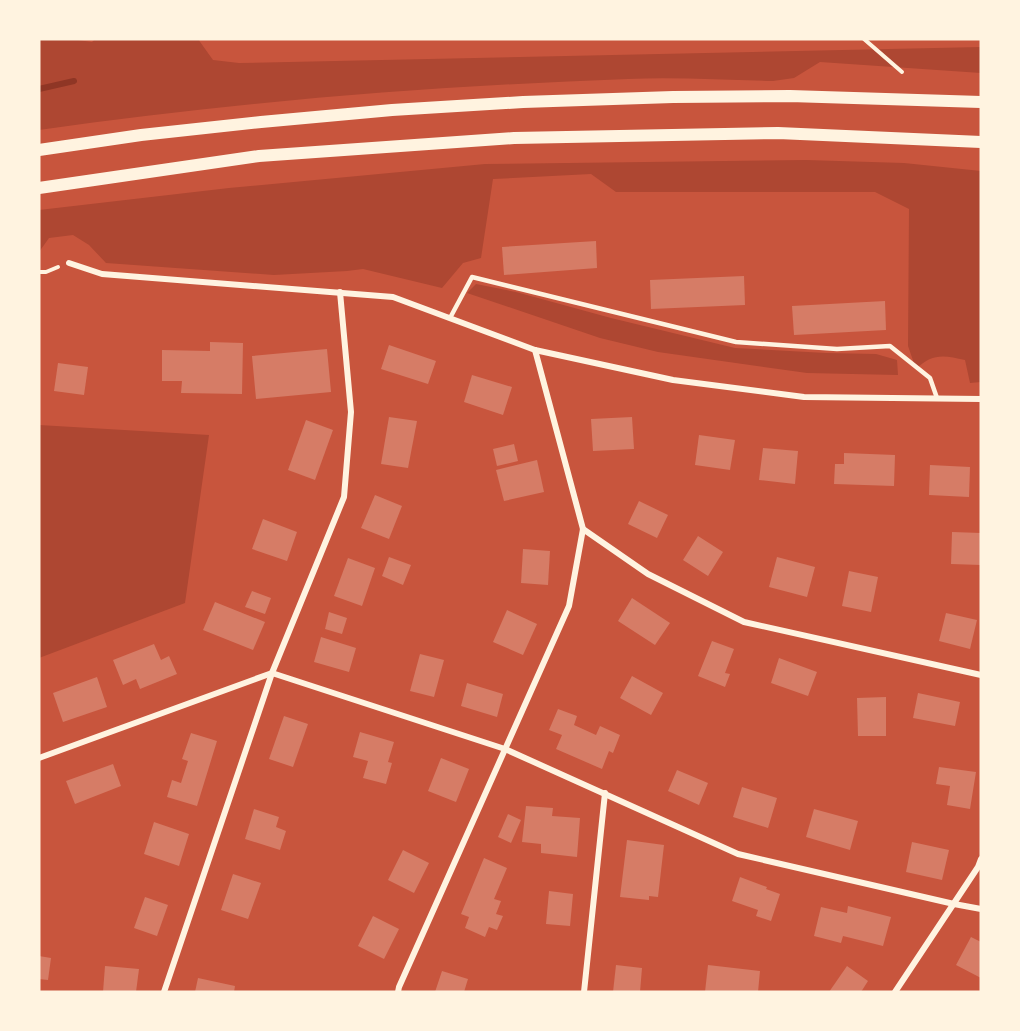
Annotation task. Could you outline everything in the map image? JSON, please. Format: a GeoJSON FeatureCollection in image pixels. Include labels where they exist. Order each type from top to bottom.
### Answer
{"type":"FeatureCollection","features":[{"type":"Feature","properties":{"kind":"main road"},"geometry":{"type":"LineString","coordinates":[[39,150],[141,135],[261,122],[392,110],[523,102],[790,96],[981,102]]}},
{"type":"Feature","properties":{"kind":"main road"},"geometry":{"type":"LineString","coordinates":[[39,188],[259,156],[514,138],[778,133],[981,142]]}},
{"type":"Feature","properties":{"kind":"street"},"geometry":{"type":"LineString","coordinates":[[69,263],[102,273],[393,297],[535,350],[673,380],[804,397],[981,399]]}},
{"type":"Feature","properties":{"kind":"street"},"geometry":{"type":"LineString","coordinates":[[164,992],[272,673],[344,497],[351,412],[340,292]]}},
{"type":"Feature","properties":{"kind":"street"},"geometry":{"type":"LineString","coordinates":[[398,992],[569,606],[582,529],[535,350]]}},
{"type":"Feature","properties":{"kind":"street"},"geometry":{"type":"LineString","coordinates":[[582,529],[648,574],[744,622],[981,675]]}},
{"type":"Feature","properties":{"kind":"street"},"geometry":{"type":"LineString","coordinates":[[39,758],[272,673],[505,749],[738,854],[981,909]]}},
{"type":"Feature","properties":{"kind":"street"},"geometry":{"type":"LineString","coordinates":[[584,992],[605,793]]}},
{"type":"Feature","properties":{"kind":"street"},"geometry":{"type":"LineString","coordinates":[[895,992],[978,867],[981,859]]}},
{"type":"Feature","properties":{"kind":"lane"},"geometry":{"type":"LineString","coordinates":[[450,318],[472,277],[736,342],[837,350],[890,346],[930,378],[937,398]]}},
{"type":"Feature","properties":{"kind":"path"},"geometry":{"type":"LineString","coordinates":[[864,39],[902,72]]}},
{"type":"Feature","properties":{"kind":"path"},"geometry":{"type":"LineString","coordinates":[[39,272],[46,272],[69,263]]}},
{"type":"Feature","properties":{"kind":"shaded area"},"geometry":{"type":"Polygon","coordinates":[[[39,39],[71,39],[92,42],[95,39],[198,39],[213,60],[239,63],[981,47],[981,73],[820,62],[794,78],[773,81],[646,78],[480,86],[259,103],[39,130],[39,39]]]}},
{"type":"Feature","properties":{"kind":"shaded area"},"geometry":{"type":"Polygon","coordinates":[[[806,160],[904,163],[981,171],[981,382],[970,383],[965,360],[958,358],[944,356],[933,358],[916,369],[908,346],[909,209],[875,192],[616,192],[591,174],[493,179],[481,258],[463,263],[442,288],[363,269],[274,275],[106,263],[89,245],[73,235],[49,238],[39,252],[39,210],[229,188],[485,164],[806,160]]]}},
{"type":"Feature","properties":{"kind":"shaded area"},"geometry":{"type":"Polygon","coordinates":[[[476,284],[516,292],[735,348],[876,354],[897,360],[898,375],[807,373],[658,352],[600,338],[467,293],[476,284]]]}},
{"type":"Feature","properties":{"kind":"shaded area"},"geometry":{"type":"Polygon","coordinates":[[[39,425],[209,435],[185,603],[39,658],[39,425]]]}},
{"type":"Feature","properties":{"kind":"building"},"geometry":{"type":"Polygon","coordinates":[[[596,241],[597,268],[504,275],[502,247],[596,241]]]}},
{"type":"Feature","properties":{"kind":"building"},"geometry":{"type":"Polygon","coordinates":[[[744,276],[745,305],[651,309],[650,280],[744,276]]]}},
{"type":"Feature","properties":{"kind":"building"},"geometry":{"type":"Polygon","coordinates":[[[885,301],[886,330],[794,335],[792,306],[885,301]]]}},
{"type":"Feature","properties":{"kind":"building"},"geometry":{"type":"Polygon","coordinates":[[[210,342],[243,343],[242,394],[181,393],[182,381],[162,381],[162,350],[210,351],[210,342]]]}},
{"type":"Feature","properties":{"kind":"building"},"geometry":{"type":"Polygon","coordinates":[[[389,345],[436,361],[428,384],[381,369],[389,345]]]}},
{"type":"Feature","properties":{"kind":"building"},"geometry":{"type":"Polygon","coordinates":[[[327,349],[331,392],[256,399],[252,356],[327,349]]]}},
{"type":"Feature","properties":{"kind":"building"},"geometry":{"type":"Polygon","coordinates":[[[58,363],[88,367],[84,395],[54,391],[58,363]]]}},
{"type":"Feature","properties":{"kind":"building"},"geometry":{"type":"Polygon","coordinates":[[[472,375],[512,387],[503,415],[464,402],[472,375]]]}},
{"type":"Feature","properties":{"kind":"building"},"geometry":{"type":"Polygon","coordinates":[[[389,417],[417,421],[408,468],[381,464],[389,417]]]}},
{"type":"Feature","properties":{"kind":"building"},"geometry":{"type":"Polygon","coordinates":[[[632,417],[634,449],[593,451],[591,419],[632,417]]]}},
{"type":"Feature","properties":{"kind":"building"},"geometry":{"type":"Polygon","coordinates":[[[306,420],[333,430],[315,480],[288,470],[306,420]]]}},
{"type":"Feature","properties":{"kind":"building"},"geometry":{"type":"Polygon","coordinates":[[[699,435],[735,440],[730,470],[695,465],[699,435]]]}},
{"type":"Feature","properties":{"kind":"building"},"geometry":{"type":"Polygon","coordinates":[[[514,444],[518,461],[497,466],[493,449],[514,444]]]}},
{"type":"Feature","properties":{"kind":"building"},"geometry":{"type":"Polygon","coordinates":[[[763,448],[798,451],[795,484],[759,480],[763,448]]]}},
{"type":"Feature","properties":{"kind":"building"},"geometry":{"type":"Polygon","coordinates":[[[844,453],[895,455],[894,486],[834,484],[835,464],[844,464],[844,453]]]}},
{"type":"Feature","properties":{"kind":"building"},"geometry":{"type":"Polygon","coordinates":[[[537,460],[544,492],[504,501],[496,470],[537,460]]]}},
{"type":"Feature","properties":{"kind":"building"},"geometry":{"type":"Polygon","coordinates":[[[930,465],[970,467],[969,497],[929,495],[930,465]]]}},
{"type":"Feature","properties":{"kind":"building"},"geometry":{"type":"Polygon","coordinates":[[[375,495],[402,506],[389,539],[361,528],[375,495]]]}},
{"type":"Feature","properties":{"kind":"building"},"geometry":{"type":"Polygon","coordinates":[[[639,501],[668,515],[657,538],[628,524],[639,501]]]}},
{"type":"Feature","properties":{"kind":"building"},"geometry":{"type":"Polygon","coordinates":[[[263,519],[297,532],[287,561],[252,549],[263,519]]]}},
{"type":"Feature","properties":{"kind":"building"},"geometry":{"type":"Polygon","coordinates":[[[952,532],[981,533],[981,565],[951,564],[952,532]]]}},
{"type":"Feature","properties":{"kind":"building"},"geometry":{"type":"Polygon","coordinates":[[[698,536],[723,552],[708,576],[683,560],[698,536]]]}},
{"type":"Feature","properties":{"kind":"building"},"geometry":{"type":"Polygon","coordinates":[[[523,549],[550,551],[548,585],[521,583],[523,549]]]}},
{"type":"Feature","properties":{"kind":"building"},"geometry":{"type":"Polygon","coordinates":[[[389,557],[411,565],[403,585],[382,576],[389,557]]]}},
{"type":"Feature","properties":{"kind":"building"},"geometry":{"type":"Polygon","coordinates":[[[777,557],[815,567],[807,597],[769,587],[777,557]]]}},
{"type":"Feature","properties":{"kind":"building"},"geometry":{"type":"Polygon","coordinates":[[[348,558],[375,568],[362,606],[334,596],[348,558]]]}},
{"type":"Feature","properties":{"kind":"building"},"geometry":{"type":"Polygon","coordinates":[[[849,571],[878,577],[871,612],[842,606],[849,571]]]}},
{"type":"Feature","properties":{"kind":"building"},"geometry":{"type":"Polygon","coordinates":[[[252,591],[271,598],[265,614],[245,607],[252,591]]]}},
{"type":"Feature","properties":{"kind":"building"},"geometry":{"type":"Polygon","coordinates":[[[632,598],[670,623],[655,645],[618,621],[632,598]]]}},
{"type":"Feature","properties":{"kind":"building"},"geometry":{"type":"Polygon","coordinates":[[[215,602],[265,622],[253,650],[203,630],[215,602]]]}},
{"type":"Feature","properties":{"kind":"building"},"geometry":{"type":"Polygon","coordinates":[[[507,610],[537,624],[523,655],[493,642],[507,610]]]}},
{"type":"Feature","properties":{"kind":"building"},"geometry":{"type":"Polygon","coordinates":[[[329,612],[347,618],[342,634],[325,629],[329,612]]]}},
{"type":"Feature","properties":{"kind":"building"},"geometry":{"type":"Polygon","coordinates":[[[946,613],[977,620],[970,649],[939,641],[946,613]]]}},
{"type":"Feature","properties":{"kind":"building"},"geometry":{"type":"Polygon","coordinates":[[[321,637],[356,648],[349,672],[314,662],[321,637]]]}},
{"type":"Feature","properties":{"kind":"building"},"geometry":{"type":"Polygon","coordinates":[[[712,641],[734,649],[725,673],[730,674],[725,687],[698,676],[712,641]]]}},
{"type":"Feature","properties":{"kind":"building"},"geometry":{"type":"Polygon","coordinates":[[[154,644],[161,660],[169,656],[177,674],[140,689],[136,679],[123,685],[113,660],[154,644]]]}},
{"type":"Feature","properties":{"kind":"building"},"geometry":{"type":"Polygon","coordinates":[[[420,654],[444,660],[434,697],[410,691],[420,654]]]}},
{"type":"Feature","properties":{"kind":"building"},"geometry":{"type":"Polygon","coordinates":[[[779,658],[817,672],[808,696],[771,683],[779,658]]]}},
{"type":"Feature","properties":{"kind":"building"},"geometry":{"type":"Polygon","coordinates":[[[632,676],[663,693],[651,715],[620,698],[632,676]]]}},
{"type":"Feature","properties":{"kind":"building"},"geometry":{"type":"Polygon","coordinates":[[[97,677],[107,707],[63,722],[53,693],[97,677]]]}},
{"type":"Feature","properties":{"kind":"building"},"geometry":{"type":"Polygon","coordinates":[[[467,683],[503,694],[497,717],[461,706],[467,683]]]}},
{"type":"Feature","properties":{"kind":"building"},"geometry":{"type":"Polygon","coordinates":[[[918,693],[960,702],[955,726],[913,718],[918,693]]]}},
{"type":"Feature","properties":{"kind":"building"},"geometry":{"type":"Polygon","coordinates":[[[886,697],[886,736],[858,736],[857,698],[886,697]]]}},
{"type":"Feature","properties":{"kind":"building"},"geometry":{"type":"Polygon","coordinates":[[[558,709],[577,716],[574,725],[596,735],[600,726],[620,735],[613,753],[609,751],[602,769],[556,749],[562,735],[549,730],[558,709]]]}},
{"type":"Feature","properties":{"kind":"building"},"geometry":{"type":"Polygon","coordinates":[[[284,716],[308,724],[293,767],[269,759],[284,716]]]}},
{"type":"Feature","properties":{"kind":"building"},"geometry":{"type":"Polygon","coordinates":[[[360,732],[394,742],[388,762],[392,763],[386,784],[363,778],[368,761],[353,757],[360,732]]]}},
{"type":"Feature","properties":{"kind":"building"},"geometry":{"type":"Polygon","coordinates":[[[191,733],[217,741],[197,806],[167,797],[172,780],[181,783],[188,761],[182,759],[191,733]]]}},
{"type":"Feature","properties":{"kind":"building"},"geometry":{"type":"Polygon","coordinates":[[[441,758],[469,769],[456,802],[428,791],[441,758]]]}},
{"type":"Feature","properties":{"kind":"building"},"geometry":{"type":"Polygon","coordinates":[[[113,764],[121,786],[75,804],[66,781],[113,764]]]}},
{"type":"Feature","properties":{"kind":"building"},"geometry":{"type":"Polygon","coordinates":[[[939,767],[976,772],[970,809],[947,805],[950,786],[936,784],[939,767]]]}},
{"type":"Feature","properties":{"kind":"building"},"geometry":{"type":"Polygon","coordinates":[[[677,770],[708,783],[699,805],[668,791],[677,770]]]}},
{"type":"Feature","properties":{"kind":"building"},"geometry":{"type":"Polygon","coordinates":[[[742,787],[777,798],[768,828],[733,817],[742,787]]]}},
{"type":"Feature","properties":{"kind":"building"},"geometry":{"type":"Polygon","coordinates":[[[526,806],[553,808],[552,816],[580,818],[577,857],[541,853],[541,844],[522,842],[526,806]]]}},
{"type":"Feature","properties":{"kind":"building"},"geometry":{"type":"Polygon","coordinates":[[[254,809],[279,817],[276,827],[286,831],[280,850],[245,839],[254,809]]]}},
{"type":"Feature","properties":{"kind":"building"},"geometry":{"type":"Polygon","coordinates":[[[814,809],[858,821],[850,850],[806,837],[814,809]]]}},
{"type":"Feature","properties":{"kind":"building"},"geometry":{"type":"Polygon","coordinates":[[[508,814],[521,820],[511,843],[498,837],[508,814]]]}},
{"type":"Feature","properties":{"kind":"building"},"geometry":{"type":"Polygon","coordinates":[[[154,822],[189,834],[179,866],[144,854],[154,822]]]}},
{"type":"Feature","properties":{"kind":"building"},"geometry":{"type":"Polygon","coordinates":[[[627,840],[664,845],[658,897],[649,896],[649,900],[620,897],[627,840]]]}},
{"type":"Feature","properties":{"kind":"building"},"geometry":{"type":"Polygon","coordinates":[[[912,842],[949,850],[942,880],[906,872],[912,842]]]}},
{"type":"Feature","properties":{"kind":"building"},"geometry":{"type":"Polygon","coordinates":[[[403,850],[429,863],[414,893],[388,880],[403,850]]]}},
{"type":"Feature","properties":{"kind":"building"},"geometry":{"type":"Polygon","coordinates":[[[484,858],[507,868],[494,899],[501,901],[496,914],[503,916],[497,930],[489,927],[485,937],[465,928],[469,917],[461,914],[484,858]]]}},
{"type":"Feature","properties":{"kind":"building"},"geometry":{"type":"Polygon","coordinates":[[[233,874],[261,883],[248,919],[221,910],[233,874]]]}},
{"type":"Feature","properties":{"kind":"building"},"geometry":{"type":"Polygon","coordinates":[[[740,877],[780,894],[771,921],[756,916],[758,910],[732,901],[740,877]]]}},
{"type":"Feature","properties":{"kind":"building"},"geometry":{"type":"Polygon","coordinates":[[[549,891],[573,894],[570,926],[546,924],[549,891]]]}},
{"type":"Feature","properties":{"kind":"building"},"geometry":{"type":"Polygon","coordinates":[[[145,897],[168,905],[157,936],[134,928],[145,897]]]}},
{"type":"Feature","properties":{"kind":"building"},"geometry":{"type":"Polygon","coordinates":[[[848,906],[891,917],[883,946],[843,936],[841,943],[814,936],[821,907],[847,913],[848,906]]]}},
{"type":"Feature","properties":{"kind":"building"},"geometry":{"type":"Polygon","coordinates":[[[373,916],[399,929],[384,959],[358,946],[373,916]]]}},
{"type":"Feature","properties":{"kind":"building"},"geometry":{"type":"Polygon","coordinates":[[[971,937],[981,942],[981,978],[956,965],[971,937]]]}},
{"type":"Feature","properties":{"kind":"building"},"geometry":{"type":"Polygon","coordinates":[[[39,956],[51,958],[48,980],[39,979],[39,956]]]}},
{"type":"Feature","properties":{"kind":"building"},"geometry":{"type":"Polygon","coordinates":[[[616,965],[642,968],[640,992],[613,992],[616,965]]]}},
{"type":"Feature","properties":{"kind":"building"},"geometry":{"type":"Polygon","coordinates":[[[708,965],[760,971],[758,992],[705,992],[708,965]]]}},
{"type":"Feature","properties":{"kind":"building"},"geometry":{"type":"Polygon","coordinates":[[[105,966],[139,969],[136,992],[103,992],[105,966]]]}},
{"type":"Feature","properties":{"kind":"building"},"geometry":{"type":"Polygon","coordinates":[[[847,966],[868,981],[861,992],[829,992],[847,966]]]}},
{"type":"Feature","properties":{"kind":"building"},"geometry":{"type":"Polygon","coordinates":[[[442,971],[468,979],[464,992],[435,992],[442,971]]]}},
{"type":"Feature","properties":{"kind":"building"},"geometry":{"type":"Polygon","coordinates":[[[198,978],[235,986],[234,992],[195,992],[198,978]]]}},
{"type":"Feature","properties":{"kind":"waterway"},"geometry":{"type":"LineString","coordinates":[[39,89],[74,81]]}}]}
